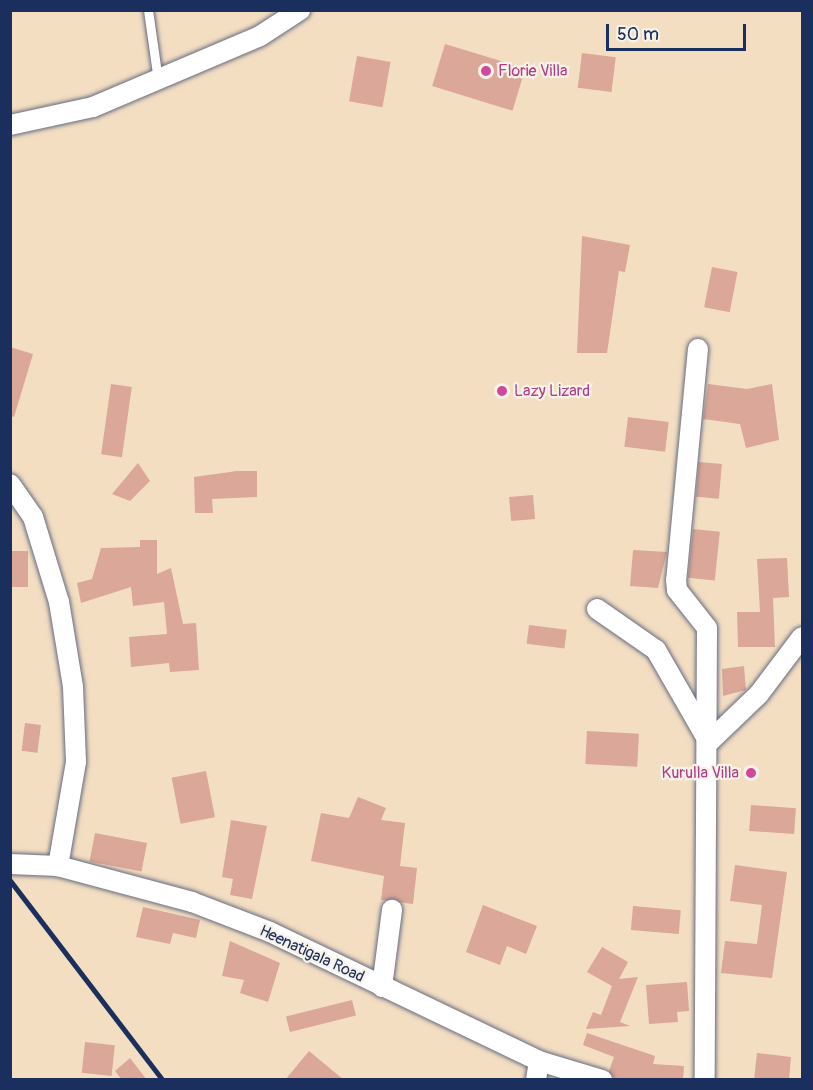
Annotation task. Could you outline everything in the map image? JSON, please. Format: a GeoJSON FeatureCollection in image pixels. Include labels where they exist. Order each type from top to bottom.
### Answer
{"type":"FeatureCollection","features":[{"type":"Feature","properties":{"kind":"street"},"geometry":{"type":"LineString","coordinates":[[10,125],[93,107],[260,36],[300,10]]}},
{"type":"Feature","properties":{"kind":"street"},"geometry":{"type":"LineString","coordinates":[[698,349],[676,590],[708,628],[705,1080]]}},
{"type":"Feature","properties":{"kind":"street"},"geometry":{"type":"LineString","coordinates":[[10,484],[37,528],[59,602],[73,687],[76,762],[58,866]]}},
{"type":"Feature","properties":{"kind":"street"},"geometry":{"type":"LineString","coordinates":[[597,609],[656,650],[708,742]]}},
{"type":"Feature","properties":{"kind":"street"},"geometry":{"type":"LineString","coordinates":[[708,742],[759,694],[802,637]]}},
{"type":"Feature","properties":{"kind":"street","name":"Heenatigala Road"},"geometry":{"type":"LineString","coordinates":[[10,864],[58,866],[192,902],[382,987],[537,1070],[602,1080]]}},
{"type":"Feature","properties":{"kind":"street"},"geometry":{"type":"LineString","coordinates":[[382,987],[392,910]]}},
{"type":"Feature","properties":{"kind":"lane"},"geometry":{"type":"LineString","coordinates":[[148,10],[158,80]]}},
{"type":"Feature","properties":{"kind":"building"},"geometry":{"type":"Polygon","coordinates":[[[445,44],[525,69],[512,111],[432,86],[445,44]]]}},
{"type":"Feature","properties":{"kind":"building"},"geometry":{"type":"Polygon","coordinates":[[[582,53],[616,57],[611,92],[578,88],[582,53]]]}},
{"type":"Feature","properties":{"kind":"building"},"geometry":{"type":"Polygon","coordinates":[[[357,56],[390,62],[382,107],[349,101],[357,56]]]}},
{"type":"Feature","properties":{"kind":"building"},"geometry":{"type":"Polygon","coordinates":[[[582,236],[630,245],[625,272],[619,271],[607,353],[577,353],[582,236]]]}},
{"type":"Feature","properties":{"kind":"building"},"geometry":{"type":"Polygon","coordinates":[[[712,267],[738,272],[730,312],[704,307],[712,267]]]}},
{"type":"Feature","properties":{"kind":"building"},"geometry":{"type":"Polygon","coordinates":[[[10,347],[33,354],[14,417],[10,416],[10,347]]]}},
{"type":"Feature","properties":{"kind":"building"},"geometry":{"type":"Polygon","coordinates":[[[111,384],[132,387],[122,457],[101,454],[111,384]]]}},
{"type":"Feature","properties":{"kind":"building"},"geometry":{"type":"Polygon","coordinates":[[[708,384],[747,389],[772,384],[779,440],[746,448],[740,424],[703,419],[708,384]]]}},
{"type":"Feature","properties":{"kind":"building"},"geometry":{"type":"Polygon","coordinates":[[[628,417],[669,422],[665,452],[624,447],[628,417]]]}},
{"type":"Feature","properties":{"kind":"building"},"geometry":{"type":"Polygon","coordinates":[[[699,462],[722,464],[719,499],[696,497],[699,462]]]}},
{"type":"Feature","properties":{"kind":"building"},"geometry":{"type":"Polygon","coordinates":[[[138,463],[150,481],[130,501],[112,494],[138,463]]]}},
{"type":"Feature","properties":{"kind":"building"},"geometry":{"type":"Polygon","coordinates":[[[237,471],[257,471],[257,497],[212,499],[213,513],[195,513],[194,477],[237,471]]]}},
{"type":"Feature","properties":{"kind":"building"},"geometry":{"type":"Polygon","coordinates":[[[533,495],[535,519],[511,521],[509,497],[533,495]]]}},
{"type":"Feature","properties":{"kind":"building"},"geometry":{"type":"Polygon","coordinates":[[[693,529],[720,532],[715,581],[688,578],[693,529]]]}},
{"type":"Feature","properties":{"kind":"building"},"geometry":{"type":"Polygon","coordinates":[[[140,540],[157,540],[157,574],[171,568],[183,624],[196,623],[199,670],[170,672],[169,663],[131,667],[129,637],[167,634],[164,602],[133,606],[131,587],[81,603],[77,583],[92,579],[101,548],[140,547],[140,540]]]}},
{"type":"Feature","properties":{"kind":"building"},"geometry":{"type":"Polygon","coordinates":[[[633,550],[667,552],[658,588],[630,586],[633,550]]]}},
{"type":"Feature","properties":{"kind":"building"},"geometry":{"type":"Polygon","coordinates":[[[11,551],[28,551],[28,587],[11,587],[11,551]]]}},
{"type":"Feature","properties":{"kind":"building"},"geometry":{"type":"Polygon","coordinates":[[[787,558],[789,597],[773,598],[775,647],[738,647],[737,612],[760,612],[757,559],[787,558]]]}},
{"type":"Feature","properties":{"kind":"building"},"geometry":{"type":"Polygon","coordinates":[[[529,625],[567,630],[564,648],[527,644],[529,625]]]}},
{"type":"Feature","properties":{"kind":"building"},"geometry":{"type":"Polygon","coordinates":[[[744,666],[746,690],[723,696],[722,669],[744,666]]]}},
{"type":"Feature","properties":{"kind":"building"},"geometry":{"type":"Polygon","coordinates":[[[25,723],[41,725],[37,753],[22,751],[25,723]]]}},
{"type":"Feature","properties":{"kind":"building"},"geometry":{"type":"Polygon","coordinates":[[[587,731],[639,734],[637,767],[585,764],[587,731]]]}},
{"type":"Feature","properties":{"kind":"building"},"geometry":{"type":"Polygon","coordinates":[[[206,771],[215,817],[181,824],[172,778],[206,771]]]}},
{"type":"Feature","properties":{"kind":"building"},"geometry":{"type":"Polygon","coordinates":[[[358,797],[386,808],[381,820],[405,823],[400,866],[417,868],[413,904],[381,900],[384,876],[311,861],[321,813],[349,818],[358,797]]]}},
{"type":"Feature","properties":{"kind":"building"},"geometry":{"type":"Polygon","coordinates":[[[751,805],[796,808],[794,834],[749,831],[751,805]]]}},
{"type":"Feature","properties":{"kind":"building"},"geometry":{"type":"Polygon","coordinates":[[[231,820],[267,826],[252,899],[230,895],[233,879],[222,877],[231,820]]]}},
{"type":"Feature","properties":{"kind":"building"},"geometry":{"type":"Polygon","coordinates":[[[95,833],[147,843],[141,872],[89,861],[95,833]]]}},
{"type":"Feature","properties":{"kind":"building"},"geometry":{"type":"Polygon","coordinates":[[[735,865],[787,872],[772,978],[721,973],[725,941],[757,944],[762,905],[730,901],[735,865]]]}},
{"type":"Feature","properties":{"kind":"building"},"geometry":{"type":"Polygon","coordinates":[[[483,905],[537,926],[526,954],[507,946],[500,965],[466,952],[483,905]]]}},
{"type":"Feature","properties":{"kind":"building"},"geometry":{"type":"Polygon","coordinates":[[[633,906],[681,910],[679,934],[631,930],[633,906]]]}},
{"type":"Feature","properties":{"kind":"building"},"geometry":{"type":"Polygon","coordinates":[[[143,907],[200,920],[196,938],[173,933],[170,944],[136,937],[143,907]]]}},
{"type":"Feature","properties":{"kind":"building"},"geometry":{"type":"Polygon","coordinates":[[[230,941],[280,963],[268,1002],[240,993],[244,980],[222,976],[230,941]]]}},
{"type":"Feature","properties":{"kind":"building"},"geometry":{"type":"Polygon","coordinates":[[[602,947],[628,962],[619,979],[638,977],[620,1022],[630,1026],[586,1029],[593,1012],[601,1015],[612,986],[587,972],[602,947]]]}},
{"type":"Feature","properties":{"kind":"building"},"geometry":{"type":"Polygon","coordinates":[[[687,982],[689,1011],[677,1012],[678,1022],[649,1024],[646,985],[687,982]]]}},
{"type":"Feature","properties":{"kind":"building"},"geometry":{"type":"Polygon","coordinates":[[[352,1000],[356,1016],[290,1032],[286,1016],[352,1000]]]}},
{"type":"Feature","properties":{"kind":"building"},"geometry":{"type":"Polygon","coordinates":[[[587,1033],[655,1056],[653,1064],[684,1066],[683,1080],[614,1078],[609,1071],[614,1057],[583,1045],[587,1033]]]}},
{"type":"Feature","properties":{"kind":"building"},"geometry":{"type":"Polygon","coordinates":[[[85,1042],[115,1045],[112,1076],[82,1073],[85,1042]]]}},
{"type":"Feature","properties":{"kind":"building"},"geometry":{"type":"Polygon","coordinates":[[[309,1051],[344,1080],[285,1080],[309,1051]]]}},
{"type":"Feature","properties":{"kind":"building"},"geometry":{"type":"Polygon","coordinates":[[[757,1053],[791,1057],[789,1080],[754,1080],[757,1053]]]}},
{"type":"Feature","properties":{"kind":"building"},"geometry":{"type":"Polygon","coordinates":[[[130,1058],[147,1080],[122,1080],[115,1071],[130,1058]]]}},
{"type":"Feature","properties":{"kind":"railway"},"geometry":{"type":"LineString","coordinates":[[10,880],[163,1080]]}},
{"type":"Feature","properties":{"kind":"place","name":"Florie Villa"},"geometry":{"type":"Point","coordinates":[486,71]}},
{"type":"Feature","properties":{"kind":"place","name":"Lazy Lizard"},"geometry":{"type":"Point","coordinates":[502,391]}},
{"type":"Feature","properties":{"kind":"place","name":"Kurulla Villa"},"geometry":{"type":"Point","coordinates":[751,773]}}]}
